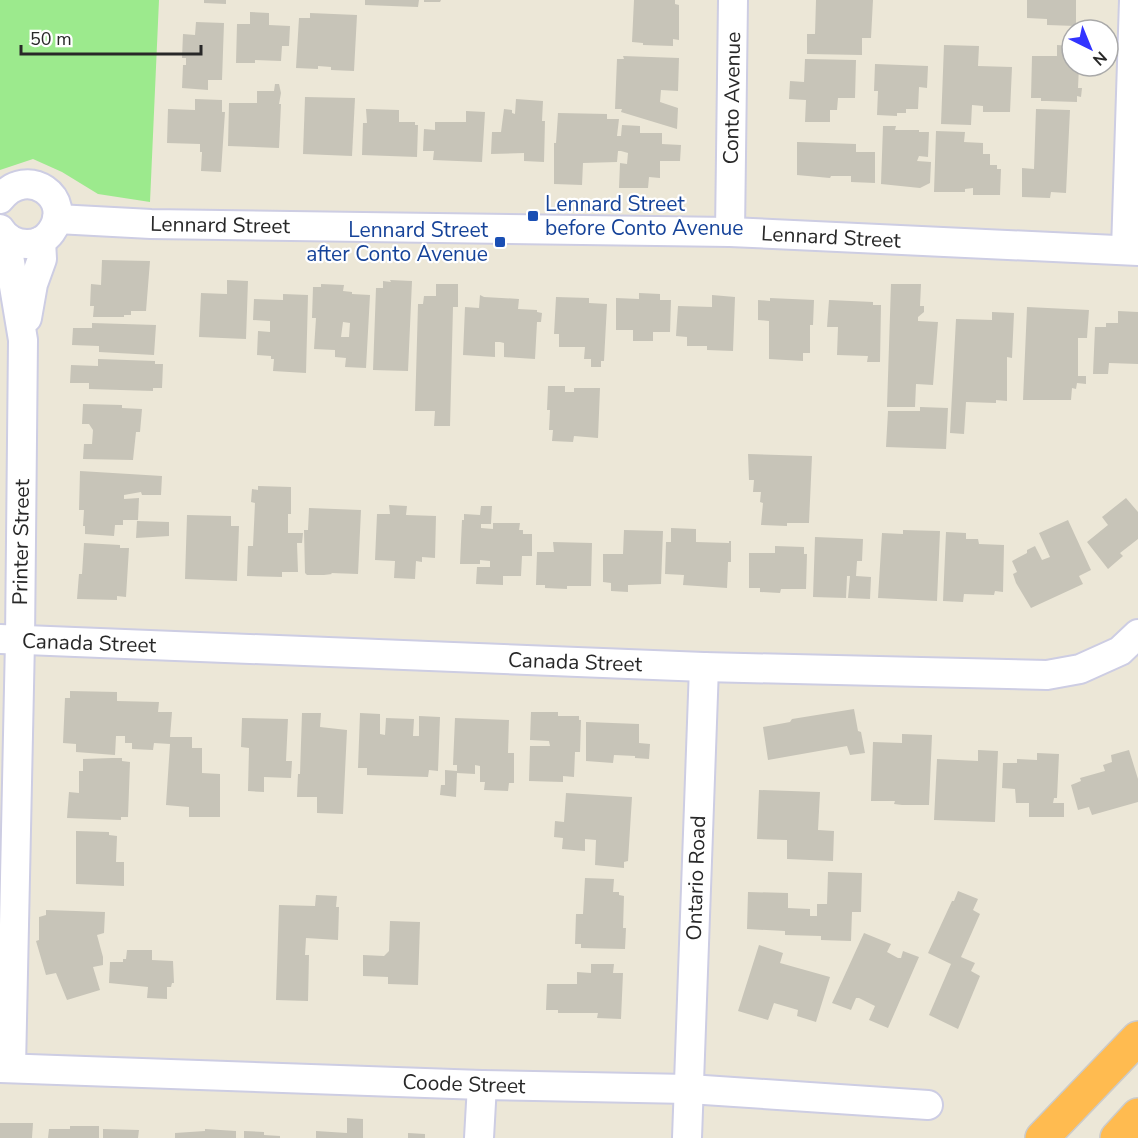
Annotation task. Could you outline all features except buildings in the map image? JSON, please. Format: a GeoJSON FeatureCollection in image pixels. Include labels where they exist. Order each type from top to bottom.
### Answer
{"type":"FeatureCollection","features":[{"type":"Feature","properties":{"kind":"highway"},"geometry":{"type":"LineString","coordinates":[[1042,1138],[1138,1038]]}},
{"type":"Feature","properties":{"kind":"highway"},"geometry":{"type":"LineString","coordinates":[[1117,1138],[1138,1115]]}},
{"type":"Feature","properties":{"kind":"street","name":"Conto Avenue"},"geometry":{"type":"LineString","coordinates":[[730,232],[733,0]]}},
{"type":"Feature","properties":{"kind":"street"},"geometry":{"type":"LineString","coordinates":[[1132,251],[1134,0]]}},
{"type":"Feature","properties":{"kind":"street"},"geometry":{"type":"LineString","coordinates":[[0,199],[8,190],[27,183],[46,190],[53,198],[57,208],[49,230]]}},
{"type":"Feature","properties":{"kind":"street","name":"Lennard Street"},"geometry":{"type":"LineString","coordinates":[[4,234],[24,244],[49,230],[151,224],[730,232],[1132,251]]}},
{"type":"Feature","properties":{"kind":"street","name":"Printer Street"},"geometry":{"type":"LineString","coordinates":[[6,1068],[10,640],[23,340],[33,284],[49,230]]}},
{"type":"Feature","properties":{"kind":"street","name":"Printer Street"},"geometry":{"type":"LineString","coordinates":[[4,234],[23,340]]}},
{"type":"Feature","properties":{"kind":"street","name":"Canada Street"},"geometry":{"type":"LineString","coordinates":[[10,640],[704,667],[1047,675],[1080,669],[1120,651],[1138,634]]}},
{"type":"Feature","properties":{"kind":"street","name":"Ontario Road"},"geometry":{"type":"LineString","coordinates":[[687,1138],[704,667]]}},
{"type":"Feature","properties":{"kind":"street","name":"Coode Street"},"geometry":{"type":"LineString","coordinates":[[6,1068],[689,1089],[928,1105]]}},
{"type":"Feature","properties":{"kind":"street"},"geometry":{"type":"LineString","coordinates":[[479,1138],[482,1084]]}},
{"type":"Feature","properties":{"kind":"green space"},"geometry":{"type":"Polygon","coordinates":[[[0,0],[159,0],[150,202],[98,194],[62,172],[33,159],[0,170],[0,0]]]}},
{"type":"Feature","properties":{"kind":"place","name":"Lennard Street before Conto Avenue"},"geometry":{"type":"Point","coordinates":[533,216]}},
{"type":"Feature","properties":{"kind":"place","name":"Lennard Street after Conto Avenue"},"geometry":{"type":"Point","coordinates":[500,242]}}]}
